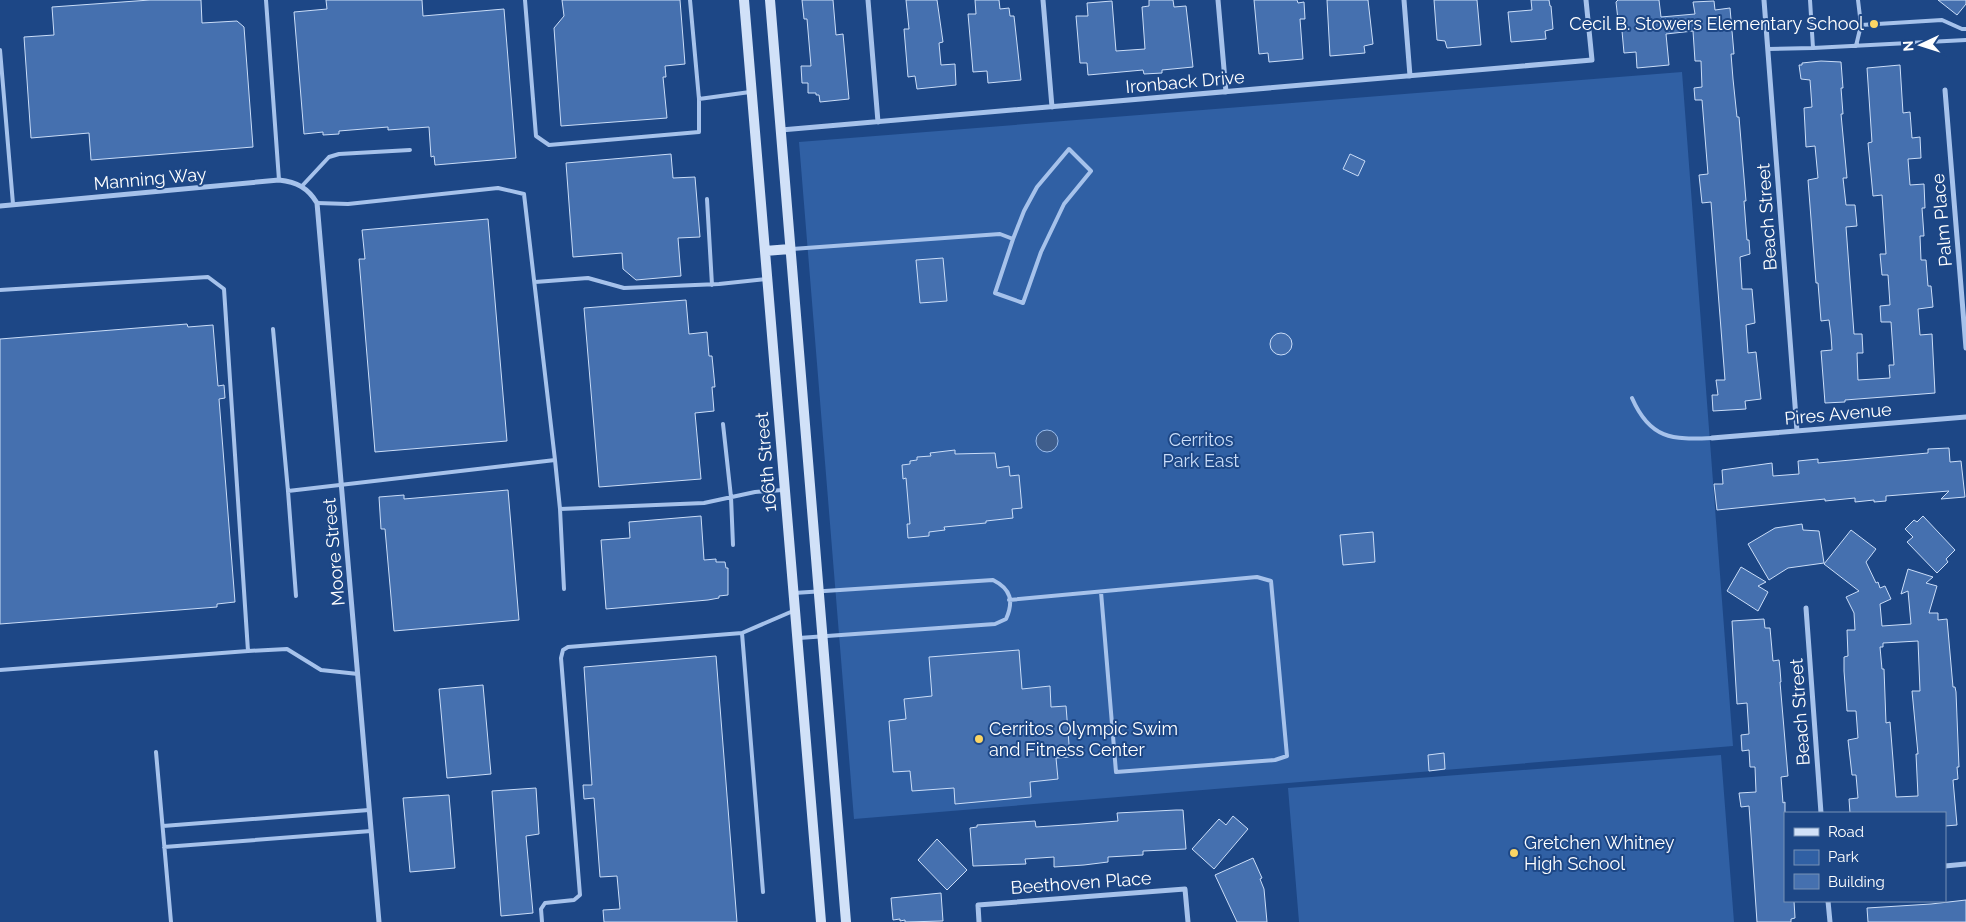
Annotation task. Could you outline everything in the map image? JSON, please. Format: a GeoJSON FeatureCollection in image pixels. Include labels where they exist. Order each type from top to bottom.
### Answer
{"type":"FeatureCollection","features":[{"type":"Feature","properties":{"kind":"street","name":"166th Street"},"geometry":{"type":"LineString","coordinates":[[744,0],[821,922]]}},
{"type":"Feature","properties":{"kind":"street"},"geometry":{"type":"LineString","coordinates":[[770,0],[846,922]]}},
{"type":"Feature","properties":{"kind":"street"},"geometry":{"type":"LineString","coordinates":[[868,0],[878,122]]}},
{"type":"Feature","properties":{"kind":"street"},"geometry":{"type":"LineString","coordinates":[[1043,0],[1052,107]]}},
{"type":"Feature","properties":{"kind":"street"},"geometry":{"type":"LineString","coordinates":[[1218,0],[1226,92]]}},
{"type":"Feature","properties":{"kind":"street"},"geometry":{"type":"LineString","coordinates":[[1404,0],[1410,76]]}},
{"type":"Feature","properties":{"kind":"street","name":"Ironback Drive"},"geometry":{"type":"LineString","coordinates":[[780,130],[1592,60],[1586,0]]}},
{"type":"Feature","properties":{"kind":"street","name":"Beach Street"},"geometry":{"type":"LineString","coordinates":[[1764,0],[1797,431]]}},
{"type":"Feature","properties":{"kind":"street","name":"Palm Place"},"geometry":{"type":"LineString","coordinates":[[1945,90],[1966,348]]}},
{"type":"Feature","properties":{"kind":"street","name":"Manning Way"},"geometry":{"type":"LineString","coordinates":[[0,206],[279,180],[292,181],[302,186]]}},
{"type":"Feature","properties":{"kind":"street"},"geometry":{"type":"LineString","coordinates":[[302,186],[313,196],[317,203]]}},
{"type":"Feature","properties":{"kind":"street","name":"Moore Street"},"geometry":{"type":"LineString","coordinates":[[317,203],[379,922]]}},
{"type":"Feature","properties":{"kind":"street"},"geometry":{"type":"LineString","coordinates":[[765,251],[790,249]]}},
{"type":"Feature","properties":{"kind":"street","name":"Pires Avenue"},"geometry":{"type":"LineString","coordinates":[[1712,438],[1966,416]]}},
{"type":"Feature","properties":{"kind":"street","name":"Beach Street"},"geometry":{"type":"LineString","coordinates":[[1806,608],[1821,812]]}},
{"type":"Feature","properties":{"kind":"street"},"geometry":{"type":"LineString","coordinates":[[1946,866],[1966,864]]}},
{"type":"Feature","properties":{"kind":"street","name":"Beethoven Place"},"geometry":{"type":"LineString","coordinates":[[979,922],[978,905],[1185,889],[1188,922]]}},
{"type":"Feature","properties":{"kind":"street"},"geometry":{"type":"LineString","coordinates":[[1828,902],[1830,922]]}},
{"type":"Feature","properties":{"kind":"lane"},"geometry":{"type":"LineString","coordinates":[[266,0],[279,180]]}},
{"type":"Feature","properties":{"kind":"lane"},"geometry":{"type":"LineString","coordinates":[[525,0],[536,136],[549,145],[699,132],[699,99],[690,0]]}},
{"type":"Feature","properties":{"kind":"lane"},"geometry":{"type":"LineString","coordinates":[[1810,0],[1813,48]]}},
{"type":"Feature","properties":{"kind":"lane"},"geometry":{"type":"LineString","coordinates":[[1856,46],[1861,25],[1858,0]]}},
{"type":"Feature","properties":{"kind":"lane"},"geometry":{"type":"LineString","coordinates":[[1861,25],[1942,20],[1966,29]]}},
{"type":"Feature","properties":{"kind":"lane"},"geometry":{"type":"LineString","coordinates":[[1768,49],[1966,40]]}},
{"type":"Feature","properties":{"kind":"lane"},"geometry":{"type":"LineString","coordinates":[[0,50],[13,204]]}},
{"type":"Feature","properties":{"kind":"lane"},"geometry":{"type":"LineString","coordinates":[[699,99],[752,92]]}},
{"type":"Feature","properties":{"kind":"lane"},"geometry":{"type":"LineString","coordinates":[[1069,149],[1091,171],[1064,204],[1041,252],[1023,303],[995,292],[1013,239],[1024,211],[1037,187],[1069,149]]}},
{"type":"Feature","properties":{"kind":"lane"},"geometry":{"type":"LineString","coordinates":[[302,186],[329,157],[339,154],[410,150]]}},
{"type":"Feature","properties":{"kind":"lane"},"geometry":{"type":"LineString","coordinates":[[317,203],[348,204],[498,188],[524,194],[560,509],[564,589]]}},
{"type":"Feature","properties":{"kind":"lane"},"geometry":{"type":"LineString","coordinates":[[707,199],[712,285]]}},
{"type":"Feature","properties":{"kind":"lane"},"geometry":{"type":"LineString","coordinates":[[790,249],[991,234],[1000,234],[1013,239]]}},
{"type":"Feature","properties":{"kind":"lane"},"geometry":{"type":"LineString","coordinates":[[0,290],[208,277],[224,289],[248,651]]}},
{"type":"Feature","properties":{"kind":"lane"},"geometry":{"type":"LineString","coordinates":[[535,282],[588,278],[624,288],[712,285],[767,279]]}},
{"type":"Feature","properties":{"kind":"lane"},"geometry":{"type":"LineString","coordinates":[[273,329],[296,596]]}},
{"type":"Feature","properties":{"kind":"lane"},"geometry":{"type":"LineString","coordinates":[[1632,398],[1646,422],[1666,436],[1692,439],[1712,438]]}},
{"type":"Feature","properties":{"kind":"lane"},"geometry":{"type":"LineString","coordinates":[[723,424],[731,497],[733,545]]}},
{"type":"Feature","properties":{"kind":"lane"},"geometry":{"type":"LineString","coordinates":[[288,491],[555,460]]}},
{"type":"Feature","properties":{"kind":"lane"},"geometry":{"type":"LineString","coordinates":[[560,509],[704,503],[755,492],[785,490]]}},
{"type":"Feature","properties":{"kind":"lane"},"geometry":{"type":"LineString","coordinates":[[1009,600],[1257,577],[1271,580],[1287,756],[1274,760],[1116,772],[1101,592]]}},
{"type":"Feature","properties":{"kind":"lane"},"geometry":{"type":"LineString","coordinates":[[793,593],[993,580],[1004,585],[1009,594],[1010,610],[1006,619],[995,624],[797,638]]}},
{"type":"Feature","properties":{"kind":"lane"},"geometry":{"type":"LineString","coordinates":[[542,922],[541,909],[544,904],[574,900],[580,895],[561,658],[563,650],[568,647],[742,633],[795,610]]}},
{"type":"Feature","properties":{"kind":"lane"},"geometry":{"type":"LineString","coordinates":[[742,633],[762,892]]}},
{"type":"Feature","properties":{"kind":"lane"},"geometry":{"type":"LineString","coordinates":[[0,670],[286,649],[322,670],[358,674]]}},
{"type":"Feature","properties":{"kind":"lane"},"geometry":{"type":"LineString","coordinates":[[156,752],[171,922]]}},
{"type":"Feature","properties":{"kind":"lane"},"geometry":{"type":"LineString","coordinates":[[162,826],[369,810]]}},
{"type":"Feature","properties":{"kind":"lane"},"geometry":{"type":"LineString","coordinates":[[164,847],[371,830]]}},
{"type":"Feature","properties":{"kind":"green space","name":"Cerritos Park East"},"geometry":{"type":"Polygon","coordinates":[[[1682,72],[1733,746],[854,819],[799,142],[1682,72]]]}},
{"type":"Feature","properties":{"kind":"green space","name":"Gretchen Whitney High School"},"geometry":{"type":"Polygon","coordinates":[[[1721,755],[1734,922],[1299,922],[1288,788],[1721,755]]]}},
{"type":"Feature","properties":{"kind":"shaded area"},"geometry":{"type":"Polygon","coordinates":[[[1047,430],[1055,433],[1058,441],[1055,449],[1047,452],[1039,449],[1036,441],[1039,433],[1047,430]]]}},
{"type":"Feature","properties":{"kind":"building"},"geometry":{"type":"Polygon","coordinates":[[[150,0],[201,0],[202,23],[237,21],[244,27],[253,147],[91,160],[89,133],[31,138],[24,37],[54,35],[52,7],[150,0]]]}},
{"type":"Feature","properties":{"kind":"building"},"geometry":{"type":"Polygon","coordinates":[[[326,0],[422,0],[423,16],[504,9],[516,158],[435,165],[434,156],[431,157],[429,127],[388,130],[388,127],[339,131],[339,134],[323,135],[323,132],[304,134],[294,12],[327,9],[326,0]]]}},
{"type":"Feature","properties":{"kind":"building"},"geometry":{"type":"Polygon","coordinates":[[[562,0],[680,0],[685,64],[665,66],[666,77],[663,77],[667,118],[561,126],[554,28],[564,16],[562,0]]]}},
{"type":"Feature","properties":{"kind":"building"},"geometry":{"type":"Polygon","coordinates":[[[802,0],[833,0],[836,35],[843,34],[849,99],[820,102],[819,95],[808,93],[808,83],[802,83],[801,66],[811,66],[807,19],[804,19],[802,0]]]}},
{"type":"Feature","properties":{"kind":"building"},"geometry":{"type":"Polygon","coordinates":[[[906,0],[937,0],[943,42],[939,43],[941,65],[955,64],[956,85],[917,89],[915,76],[908,77],[904,29],[909,29],[906,0]]]}},
{"type":"Feature","properties":{"kind":"building"},"geometry":{"type":"Polygon","coordinates":[[[975,0],[999,0],[1000,9],[1009,8],[1010,16],[1014,16],[1021,80],[988,83],[987,71],[973,72],[968,14],[976,14],[975,0]]]}},
{"type":"Feature","properties":{"kind":"building"},"geometry":{"type":"Polygon","coordinates":[[[1149,0],[1173,0],[1174,7],[1186,6],[1193,67],[1162,70],[1162,73],[1144,74],[1143,70],[1088,75],[1087,63],[1080,63],[1076,16],[1088,16],[1087,3],[1112,1],[1116,51],[1145,49],[1142,7],[1149,6],[1149,0]]]}},
{"type":"Feature","properties":{"kind":"building"},"geometry":{"type":"Polygon","coordinates":[[[1254,0],[1297,0],[1298,3],[1304,2],[1305,19],[1300,19],[1303,59],[1269,62],[1268,53],[1259,54],[1254,0]]]}},
{"type":"Feature","properties":{"kind":"building"},"geometry":{"type":"Polygon","coordinates":[[[1327,0],[1368,0],[1373,44],[1364,46],[1365,53],[1330,56],[1327,0]]]}},
{"type":"Feature","properties":{"kind":"building"},"geometry":{"type":"Polygon","coordinates":[[[1434,0],[1477,0],[1481,45],[1447,48],[1445,41],[1437,40],[1434,0]]]}},
{"type":"Feature","properties":{"kind":"building"},"geometry":{"type":"Polygon","coordinates":[[[1531,0],[1549,0],[1553,29],[1545,31],[1546,39],[1511,42],[1508,12],[1532,10],[1531,0]]]}},
{"type":"Feature","properties":{"kind":"building"},"geometry":{"type":"Polygon","coordinates":[[[1618,0],[1659,0],[1661,17],[1695,14],[1693,2],[1714,1],[1715,10],[1730,8],[1734,54],[1731,54],[1733,79],[1737,117],[1739,117],[1746,201],[1744,201],[1747,240],[1749,240],[1750,254],[1740,257],[1742,289],[1752,289],[1755,323],[1746,325],[1748,353],[1756,352],[1761,399],[1745,401],[1746,409],[1713,411],[1712,395],[1718,395],[1716,380],[1725,380],[1711,202],[1702,203],[1699,175],[1708,174],[1702,100],[1695,100],[1694,88],[1702,87],[1701,61],[1695,61],[1693,31],[1666,34],[1669,65],[1637,68],[1636,52],[1624,53],[1621,20],[1618,20],[1616,2],[1618,0]]]}},
{"type":"Feature","properties":{"kind":"building"},"geometry":{"type":"Polygon","coordinates":[[[1938,0],[1966,0],[1966,4],[1957,15],[1938,0]]]}},
{"type":"Feature","properties":{"kind":"building"},"geometry":{"type":"Polygon","coordinates":[[[1821,61],[1841,62],[1843,114],[1841,114],[1847,178],[1843,178],[1846,205],[1855,205],[1857,226],[1846,227],[1854,334],[1862,334],[1863,353],[1857,353],[1858,380],[1890,378],[1889,365],[1894,365],[1891,322],[1881,322],[1880,306],[1890,305],[1888,275],[1882,275],[1880,254],[1886,254],[1882,195],[1873,196],[1868,143],[1872,142],[1867,68],[1900,65],[1903,113],[1910,112],[1912,138],[1920,137],[1921,158],[1908,159],[1910,185],[1924,184],[1925,208],[1922,208],[1924,236],[1920,236],[1921,260],[1926,260],[1928,286],[1931,286],[1933,307],[1918,309],[1920,335],[1932,334],[1935,393],[1825,403],[1821,351],[1832,350],[1831,335],[1829,320],[1821,321],[1818,283],[1816,283],[1808,180],[1818,178],[1815,146],[1806,147],[1804,108],[1812,107],[1810,80],[1801,79],[1799,65],[1821,61]]]}},
{"type":"Feature","properties":{"kind":"building"},"geometry":{"type":"Polygon","coordinates":[[[671,154],[673,178],[695,177],[700,237],[678,238],[681,276],[636,280],[623,269],[622,253],[573,257],[566,163],[671,154]]]}},
{"type":"Feature","properties":{"kind":"building"},"geometry":{"type":"Polygon","coordinates":[[[1350,154],[1365,161],[1358,176],[1343,169],[1350,154]]]}},
{"type":"Feature","properties":{"kind":"building"},"geometry":{"type":"Polygon","coordinates":[[[488,219],[507,441],[375,452],[359,259],[365,259],[362,230],[488,219]]]}},
{"type":"Feature","properties":{"kind":"building"},"geometry":{"type":"Polygon","coordinates":[[[943,258],[947,301],[920,303],[916,260],[943,258]]]}},
{"type":"Feature","properties":{"kind":"building"},"geometry":{"type":"Polygon","coordinates":[[[686,300],[689,334],[707,332],[715,387],[712,387],[714,411],[695,413],[701,479],[599,487],[584,308],[686,300]]]}},
{"type":"Feature","properties":{"kind":"building"},"geometry":{"type":"Polygon","coordinates":[[[187,324],[188,327],[213,325],[218,386],[224,385],[225,398],[219,399],[235,602],[217,604],[217,607],[0,624],[0,339],[187,324]]]}},
{"type":"Feature","properties":{"kind":"building"},"geometry":{"type":"Polygon","coordinates":[[[1281,333],[1289,336],[1292,344],[1289,352],[1281,355],[1273,352],[1270,344],[1273,336],[1281,333]]]}},
{"type":"Feature","properties":{"kind":"building"},"geometry":{"type":"Polygon","coordinates":[[[1949,448],[1950,462],[1961,461],[1965,497],[1941,499],[1949,491],[1886,496],[1886,501],[1874,502],[1874,500],[1855,502],[1855,498],[1825,501],[1825,499],[1717,510],[1714,484],[1723,484],[1722,470],[1772,463],[1773,476],[1799,474],[1798,461],[1818,459],[1818,463],[1928,453],[1928,449],[1949,448]]]}},
{"type":"Feature","properties":{"kind":"building"},"geometry":{"type":"Polygon","coordinates":[[[955,450],[955,454],[995,453],[997,468],[1009,466],[1010,476],[1019,475],[1022,508],[1012,509],[1013,518],[944,527],[945,530],[929,532],[929,536],[908,538],[907,524],[910,524],[906,478],[903,479],[902,465],[910,464],[910,461],[917,460],[917,457],[931,456],[930,453],[955,450]]]}},
{"type":"Feature","properties":{"kind":"building"},"geometry":{"type":"Polygon","coordinates":[[[508,490],[519,620],[394,631],[385,529],[381,529],[379,497],[404,495],[404,499],[508,490]]]}},
{"type":"Feature","properties":{"kind":"building"},"geometry":{"type":"Polygon","coordinates":[[[701,516],[704,560],[716,559],[716,562],[725,562],[726,568],[728,568],[728,595],[708,600],[606,609],[601,540],[630,538],[629,522],[701,516]]]}},
{"type":"Feature","properties":{"kind":"building"},"geometry":{"type":"Polygon","coordinates":[[[1923,516],[1955,550],[1946,559],[1948,562],[1937,573],[1907,542],[1913,537],[1905,529],[1914,520],[1917,522],[1923,516]]]}},
{"type":"Feature","properties":{"kind":"building"},"geometry":{"type":"Polygon","coordinates":[[[1802,524],[1803,530],[1819,531],[1824,563],[1788,568],[1769,580],[1748,544],[1775,528],[1802,524]]]}},
{"type":"Feature","properties":{"kind":"building"},"geometry":{"type":"Polygon","coordinates":[[[1851,530],[1876,549],[1866,562],[1876,583],[1878,582],[1880,588],[1885,586],[1891,599],[1880,604],[1882,626],[1911,624],[1908,591],[1901,594],[1908,569],[1933,577],[1926,583],[1937,586],[1929,613],[1938,613],[1938,620],[1947,619],[1953,687],[1955,687],[1956,692],[1959,767],[1957,767],[1958,779],[1953,780],[1957,825],[1946,826],[1946,812],[1850,812],[1849,799],[1858,798],[1856,775],[1852,775],[1848,740],[1858,738],[1856,711],[1847,711],[1844,657],[1848,656],[1847,630],[1855,630],[1854,613],[1846,597],[1859,591],[1824,564],[1851,530]],[[1918,641],[1883,643],[1883,647],[1880,647],[1882,669],[1884,669],[1886,723],[1890,722],[1896,797],[1918,796],[1916,754],[1918,754],[1912,691],[1920,691],[1918,641]]]}},
{"type":"Feature","properties":{"kind":"building"},"geometry":{"type":"Polygon","coordinates":[[[1373,532],[1375,562],[1343,565],[1340,535],[1373,532]]]}},
{"type":"Feature","properties":{"kind":"building"},"geometry":{"type":"Polygon","coordinates":[[[1741,567],[1766,582],[1758,586],[1768,592],[1758,611],[1727,591],[1741,567]]]}},
{"type":"Feature","properties":{"kind":"building"},"geometry":{"type":"Polygon","coordinates":[[[1764,619],[1765,628],[1770,628],[1773,661],[1779,660],[1788,776],[1781,777],[1783,803],[1785,802],[1784,902],[1794,902],[1795,918],[1791,919],[1791,922],[1757,922],[1749,806],[1741,807],[1739,793],[1756,792],[1755,767],[1750,767],[1749,750],[1742,751],[1741,735],[1749,734],[1747,703],[1737,704],[1732,621],[1764,619]]]}},
{"type":"Feature","properties":{"kind":"building","name":"Cerritos Olympic Swim and Fitness Center"},"geometry":{"type":"Polygon","coordinates":[[[1019,650],[1022,689],[1050,686],[1051,707],[1066,706],[1070,757],[1056,758],[1058,779],[1030,782],[1031,797],[955,804],[954,788],[912,791],[910,771],[893,772],[889,721],[906,719],[904,699],[932,696],[929,657],[1019,650]]]}},
{"type":"Feature","properties":{"kind":"building"},"geometry":{"type":"Polygon","coordinates":[[[716,656],[737,922],[604,922],[603,910],[620,909],[617,876],[600,877],[594,798],[584,799],[583,785],[592,785],[584,667],[716,656]]]}},
{"type":"Feature","properties":{"kind":"building"},"geometry":{"type":"Polygon","coordinates":[[[483,685],[491,774],[447,778],[439,689],[483,685]]]}},
{"type":"Feature","properties":{"kind":"building"},"geometry":{"type":"Polygon","coordinates":[[[1444,753],[1445,769],[1429,771],[1428,755],[1444,753]]]}},
{"type":"Feature","properties":{"kind":"building"},"geometry":{"type":"Polygon","coordinates":[[[536,788],[539,834],[526,836],[533,913],[501,916],[492,791],[536,788]]]}},
{"type":"Feature","properties":{"kind":"building"},"geometry":{"type":"Polygon","coordinates":[[[449,795],[455,868],[410,872],[403,798],[449,795]]]}},
{"type":"Feature","properties":{"kind":"building"},"geometry":{"type":"Polygon","coordinates":[[[1183,810],[1186,849],[1143,851],[1143,855],[1108,857],[1108,862],[1084,865],[1054,867],[1054,857],[1025,859],[1026,864],[973,866],[970,828],[977,827],[977,825],[1035,821],[1036,827],[1081,824],[1118,821],[1117,813],[1183,810]]]}},
{"type":"Feature","properties":{"kind":"building"},"geometry":{"type":"Polygon","coordinates":[[[1233,816],[1248,829],[1214,869],[1192,849],[1219,819],[1226,825],[1233,816]]]}},
{"type":"Feature","properties":{"kind":"building"},"geometry":{"type":"Polygon","coordinates":[[[937,839],[967,870],[947,890],[918,860],[937,839]]]}},
{"type":"Feature","properties":{"kind":"building"},"geometry":{"type":"Polygon","coordinates":[[[1253,858],[1262,878],[1260,879],[1264,889],[1267,922],[1237,922],[1215,875],[1253,858]]]}},
{"type":"Feature","properties":{"kind":"building"},"geometry":{"type":"Polygon","coordinates":[[[941,893],[943,921],[905,922],[905,920],[900,921],[900,919],[893,920],[891,898],[941,893]]]}},
{"type":"Feature","properties":{"kind":"building"},"geometry":{"type":"Polygon","coordinates":[[[1966,900],[1966,922],[1868,922],[1867,908],[1966,900]]]}},
{"type":"Feature","properties":{"kind":"place","name":"Cecil B. Stowers Elementary School"},"geometry":{"type":"Point","coordinates":[1874,24]}},
{"type":"Feature","properties":{"kind":"place","name":"Cerritos Olympic Swim and Fitness Center"},"geometry":{"type":"Point","coordinates":[979,739]}},
{"type":"Feature","properties":{"kind":"place","name":"Gretchen Whitney High School"},"geometry":{"type":"Point","coordinates":[1514,853]}}]}
